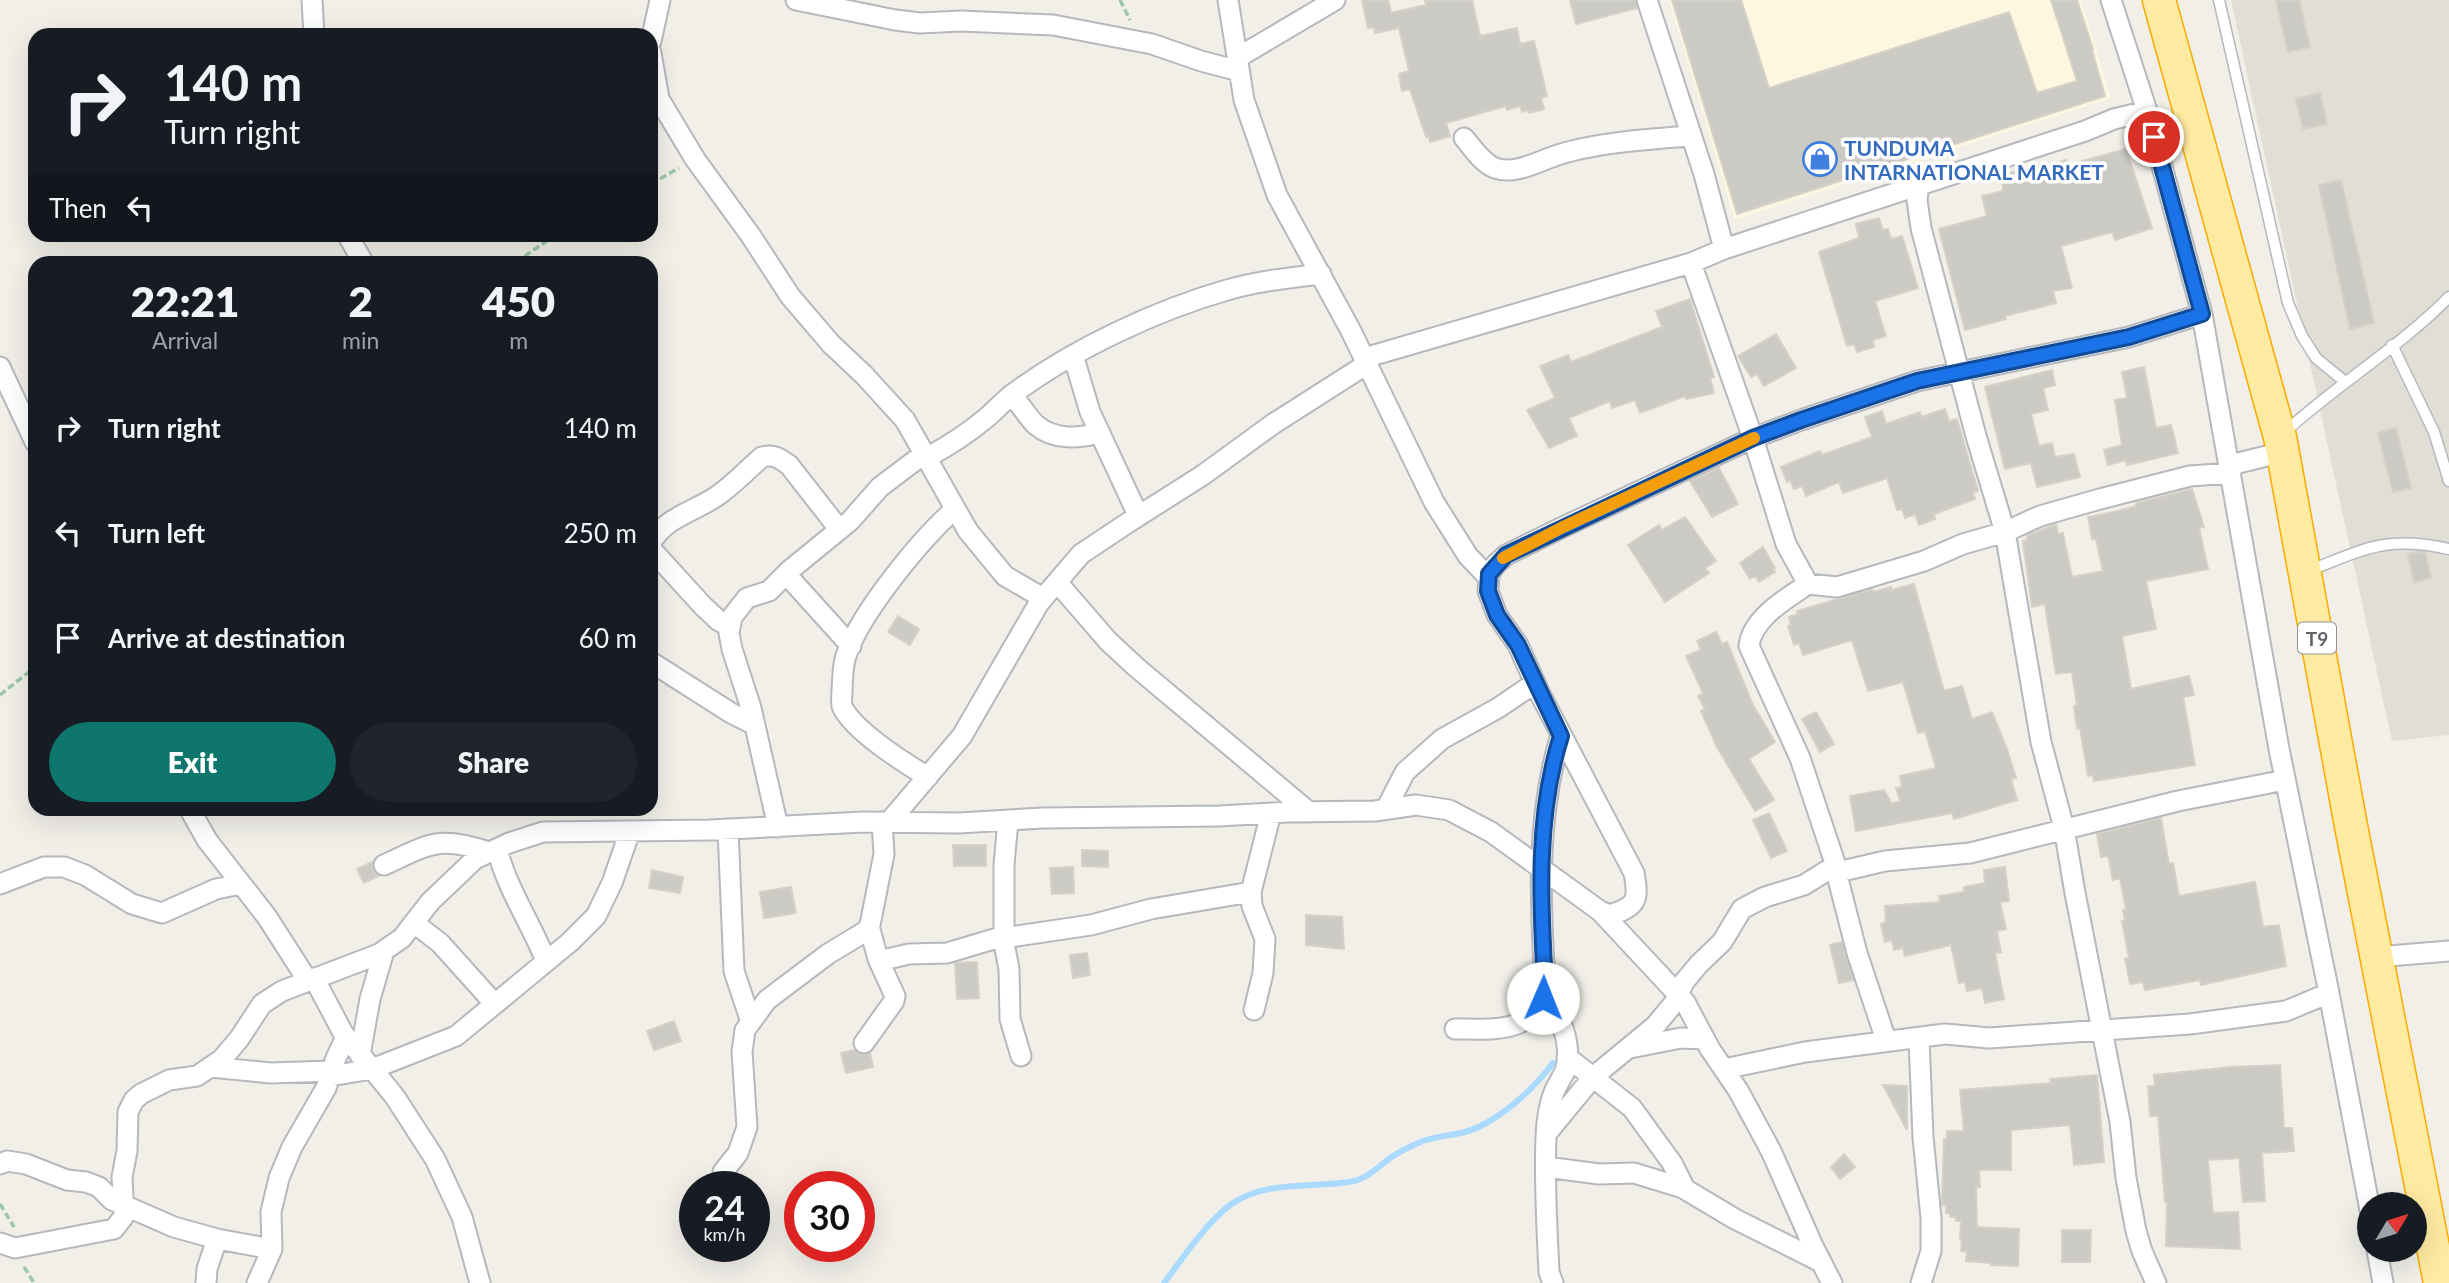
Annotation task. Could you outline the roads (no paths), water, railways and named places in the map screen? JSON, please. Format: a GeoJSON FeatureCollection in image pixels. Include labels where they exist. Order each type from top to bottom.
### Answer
{"type":"FeatureCollection","features":[{"type":"Feature","properties":{"kind":"highway","name":"T9"},"geometry":{"type":"LineString","coordinates":[[2160,0],[2281,445],[2377,957],[2441,1245],[2440,1283]]}},
{"type":"Feature","properties":{"kind":"street"},"geometry":{"type":"LineString","coordinates":[[312,0],[314,28]]}},
{"type":"Feature","properties":{"kind":"street"},"geometry":{"type":"LineString","coordinates":[[654,28],[660,0]]}},
{"type":"Feature","properties":{"kind":"street"},"geometry":{"type":"LineString","coordinates":[[796,0],[920,23],[1053,24],[1152,44],[1193,58],[1238,64],[1335,0]]}},
{"type":"Feature","properties":{"kind":"street"},"geometry":{"type":"LineString","coordinates":[[1228,0],[1244,100],[1277,195],[1321,274],[1434,502],[1468,556],[1489,578]]}},
{"type":"Feature","properties":{"kind":"street"},"geometry":{"type":"LineString","coordinates":[[1647,0],[1704,174],[1724,249]]}},
{"type":"Feature","properties":{"kind":"street"},"geometry":{"type":"LineString","coordinates":[[2111,0],[2147,111],[2202,314],[2285,780],[2367,1192]]}},
{"type":"Feature","properties":{"kind":"street"},"geometry":{"type":"LineString","coordinates":[[658,93],[695,159],[751,236],[790,296],[831,344],[864,375],[905,421],[968,531],[1005,576],[1043,598]]}},
{"type":"Feature","properties":{"kind":"street"},"geometry":{"type":"LineString","coordinates":[[724,1171],[738,1153],[747,1127],[743,1052],[745,1030],[767,1000],[828,954],[866,931],[884,854],[885,822],[962,736],[1043,598],[1082,554],[1203,475],[1365,361],[1691,262],[2114,119],[2147,111]]}},
{"type":"Feature","properties":{"kind":"street"},"geometry":{"type":"LineString","coordinates":[[1464,138],[1479,157],[1493,168],[1506,170],[1606,146],[1691,136]]}},
{"type":"Feature","properties":{"kind":"street"},"geometry":{"type":"LineString","coordinates":[[1919,184],[1917,200],[1921,228],[1961,371],[1976,436],[2005,532],[2042,742],[2064,828],[2120,1122],[2126,1178],[2136,1231],[2141,1251],[2156,1283]]}},
{"type":"Feature","properties":{"kind":"street"},"geometry":{"type":"LineString","coordinates":[[1691,262],[1753,438],[1786,544],[1808,584]]}},
{"type":"Feature","properties":{"kind":"street"},"geometry":{"type":"LineString","coordinates":[[778,827],[755,725],[732,649],[732,617],[747,598],[769,591],[867,504],[880,486],[926,455],[950,445],[987,418],[1011,395],[1073,355],[1172,309],[1227,289],[1321,274]]}},
{"type":"Feature","properties":{"kind":"street"},"geometry":{"type":"LineString","coordinates":[[1600,911],[1610,915],[1628,909],[1635,902],[1637,891],[1634,873],[1561,736],[1518,645],[1497,615],[1488,591],[1489,574],[1506,555],[1753,438],[1917,381],[2129,337],[2202,314]]}},
{"type":"Feature","properties":{"kind":"street"},"geometry":{"type":"LineString","coordinates":[[1073,355],[1090,412],[1138,515]]}},
{"type":"Feature","properties":{"kind":"street"},"geometry":{"type":"LineString","coordinates":[[0,367],[28,427]]}},
{"type":"Feature","properties":{"kind":"street"},"geometry":{"type":"LineString","coordinates":[[1011,395],[1036,425],[1053,433],[1072,439],[1100,433]]}},
{"type":"Feature","properties":{"kind":"street"},"geometry":{"type":"LineString","coordinates":[[1885,1040],[1857,953],[1837,868],[1800,758],[1749,646],[1756,626],[1808,584],[1837,587],[1924,561],[1963,544],[2005,532],[2040,516],[2190,476],[2231,469],[2281,445]]}},
{"type":"Feature","properties":{"kind":"street"},"geometry":{"type":"LineString","coordinates":[[658,534],[680,514],[715,497],[762,457],[770,454],[789,466],[839,529]]}},
{"type":"Feature","properties":{"kind":"street"},"geometry":{"type":"LineString","coordinates":[[928,777],[880,746],[857,725],[842,705],[842,670],[851,646],[871,610],[937,525],[955,509]]}},
{"type":"Feature","properties":{"kind":"street"},"geometry":{"type":"LineString","coordinates":[[658,557],[703,606],[730,627]]}},
{"type":"Feature","properties":{"kind":"street"},"geometry":{"type":"LineString","coordinates":[[786,574],[851,646]]}},
{"type":"Feature","properties":{"kind":"street"},"geometry":{"type":"LineString","coordinates":[[1057,582],[1108,641],[1136,667],[1309,812]]}},
{"type":"Feature","properties":{"kind":"street"},"geometry":{"type":"LineString","coordinates":[[658,666],[731,713],[755,725]]}},
{"type":"Feature","properties":{"kind":"street"},"geometry":{"type":"LineString","coordinates":[[1386,809],[1405,772],[1442,739],[1498,708],[1535,683]]}},
{"type":"Feature","properties":{"kind":"street"},"geometry":{"type":"LineString","coordinates":[[1455,1029],[1514,1027],[1533,1015],[1543,998],[1541,866],[1548,788],[1561,736]]}},
{"type":"Feature","properties":{"kind":"street"},"geometry":{"type":"LineString","coordinates":[[1546,1134],[1593,1077],[1655,1026],[1679,996],[1684,982],[1722,942],[1742,909],[1765,897],[1804,885],[1837,868],[1970,853],[2227,790],[2285,780]]}},
{"type":"Feature","properties":{"kind":"street"},"geometry":{"type":"LineString","coordinates":[[0,1243],[15,1248],[108,1231],[120,1224],[124,1216],[122,1177],[127,1151],[128,1112],[134,1100],[169,1080],[197,1076],[222,1059],[262,1004],[282,991],[384,951],[402,937],[430,902],[475,859],[543,832],[728,830],[885,822],[959,823],[1219,816],[1386,809],[1416,805],[1449,810],[1492,832],[1541,866],[1600,911],[1679,996],[1771,1151],[1832,1283]]}},
{"type":"Feature","properties":{"kind":"street"},"geometry":{"type":"LineString","coordinates":[[1254,1010],[1263,973],[1265,939],[1252,906],[1251,892],[1271,813]]}},
{"type":"Feature","properties":{"kind":"street"},"geometry":{"type":"LineString","coordinates":[[194,816],[207,840],[267,917],[311,980],[346,1037],[395,1097],[435,1159],[461,1217],[480,1283]]}},
{"type":"Feature","properties":{"kind":"street"},"geometry":{"type":"LineString","coordinates":[[1007,820],[1004,937],[1009,969],[1010,1019],[1021,1056]]}},
{"type":"Feature","properties":{"kind":"street"},"geometry":{"type":"LineString","coordinates":[[728,830],[734,971],[751,1022]]}},
{"type":"Feature","properties":{"kind":"street"},"geometry":{"type":"LineString","coordinates":[[210,1067],[271,1073],[330,1074],[456,1036],[596,916],[630,831]]}},
{"type":"Feature","properties":{"kind":"street"},"geometry":{"type":"LineString","coordinates":[[384,865],[441,842],[457,842],[493,850]]}},
{"type":"Feature","properties":{"kind":"street"},"geometry":{"type":"LineString","coordinates":[[493,850],[514,896],[533,928],[546,961]]}},
{"type":"Feature","properties":{"kind":"street"},"geometry":{"type":"LineString","coordinates":[[0,884],[44,867],[64,867],[85,875],[132,904],[162,913],[216,889],[241,884]]}},
{"type":"Feature","properties":{"kind":"street"},"geometry":{"type":"LineString","coordinates":[[879,961],[909,954],[947,953],[1004,937],[1091,925],[1151,909],[1251,892]]}},
{"type":"Feature","properties":{"kind":"street"},"geometry":{"type":"LineString","coordinates":[[414,922],[440,943],[494,1003]]}},
{"type":"Feature","properties":{"kind":"street"},"geometry":{"type":"LineString","coordinates":[[864,1043],[894,1001],[892,987],[879,961],[869,926]]}},
{"type":"Feature","properties":{"kind":"street"},"geometry":{"type":"LineString","coordinates":[[366,1062],[370,999],[384,951]]}},
{"type":"Feature","properties":{"kind":"street"},"geometry":{"type":"LineString","coordinates":[[2377,957],[2449,951]]}},
{"type":"Feature","properties":{"kind":"street"},"geometry":{"type":"LineString","coordinates":[[1544,990],[1564,1031],[1567,1057],[1566,1068],[1554,1091],[1546,1134],[1549,1272],[1553,1283]]}},
{"type":"Feature","properties":{"kind":"street"},"geometry":{"type":"LineString","coordinates":[[1724,1069],[1805,1052],[1945,1034],[1989,1038],[2190,1024],[2286,1011],[2329,993]]}},
{"type":"Feature","properties":{"kind":"street"},"geometry":{"type":"LineString","coordinates":[[257,1283],[272,1249],[271,1212],[279,1178],[292,1147],[326,1088],[346,1037]]}},
{"type":"Feature","properties":{"kind":"street"},"geometry":{"type":"LineString","coordinates":[[1630,1048],[1681,1038],[1705,1039]]}},
{"type":"Feature","properties":{"kind":"street"},"geometry":{"type":"LineString","coordinates":[[1919,1039],[1923,1137],[1931,1218],[1931,1251],[1921,1283]]}},
{"type":"Feature","properties":{"kind":"street"},"geometry":{"type":"LineString","coordinates":[[1567,1057],[1632,1108],[1672,1163],[1685,1189]]}},
{"type":"Feature","properties":{"kind":"street"},"geometry":{"type":"LineString","coordinates":[[0,1164],[7,1161],[26,1164],[68,1180],[86,1182],[99,1187],[112,1200],[174,1227],[217,1239],[272,1249]]}},
{"type":"Feature","properties":{"kind":"street"},"geometry":{"type":"LineString","coordinates":[[1545,1167],[1599,1174],[1634,1172],[1685,1189],[1735,1219],[1821,1262]]}},
{"type":"Feature","properties":{"kind":"street"},"geometry":{"type":"LineString","coordinates":[[206,1283],[207,1269],[217,1239]]}},
{"type":"Feature","properties":{"kind":"street"},"geometry":{"type":"LineString","coordinates":[[2379,1262],[2383,1283]]}},
{"type":"Feature","properties":{"kind":"lane"},"geometry":{"type":"LineString","coordinates":[[2219,0],[2288,303],[2302,336],[2316,358],[2344,381]]}},
{"type":"Feature","properties":{"kind":"lane"},"geometry":{"type":"LineString","coordinates":[[2281,445],[2344,381],[2430,317],[2449,297]]}},
{"type":"Feature","properties":{"kind":"lane"},"geometry":{"type":"LineString","coordinates":[[2392,345],[2434,432],[2449,481]]}},
{"type":"Feature","properties":{"kind":"lane"},"geometry":{"type":"LineString","coordinates":[[2305,573],[2377,544],[2423,543],[2449,549]]}},
{"type":"Feature","properties":{"kind":"waterway"},"geometry":{"type":"LineString","coordinates":[[1164,1283],[1212,1222],[1230,1205],[1244,1197],[1272,1188],[1334,1184],[1361,1179],[1393,1156],[1418,1143],[1465,1132],[1490,1121],[1525,1094],[1553,1063]]}},
{"type":"Feature","properties":{"kind":"place","name":"TUNDUMA INTARNATIONAL MARKET"},"geometry":{"type":"Point","coordinates":[1820,159]}}]}
